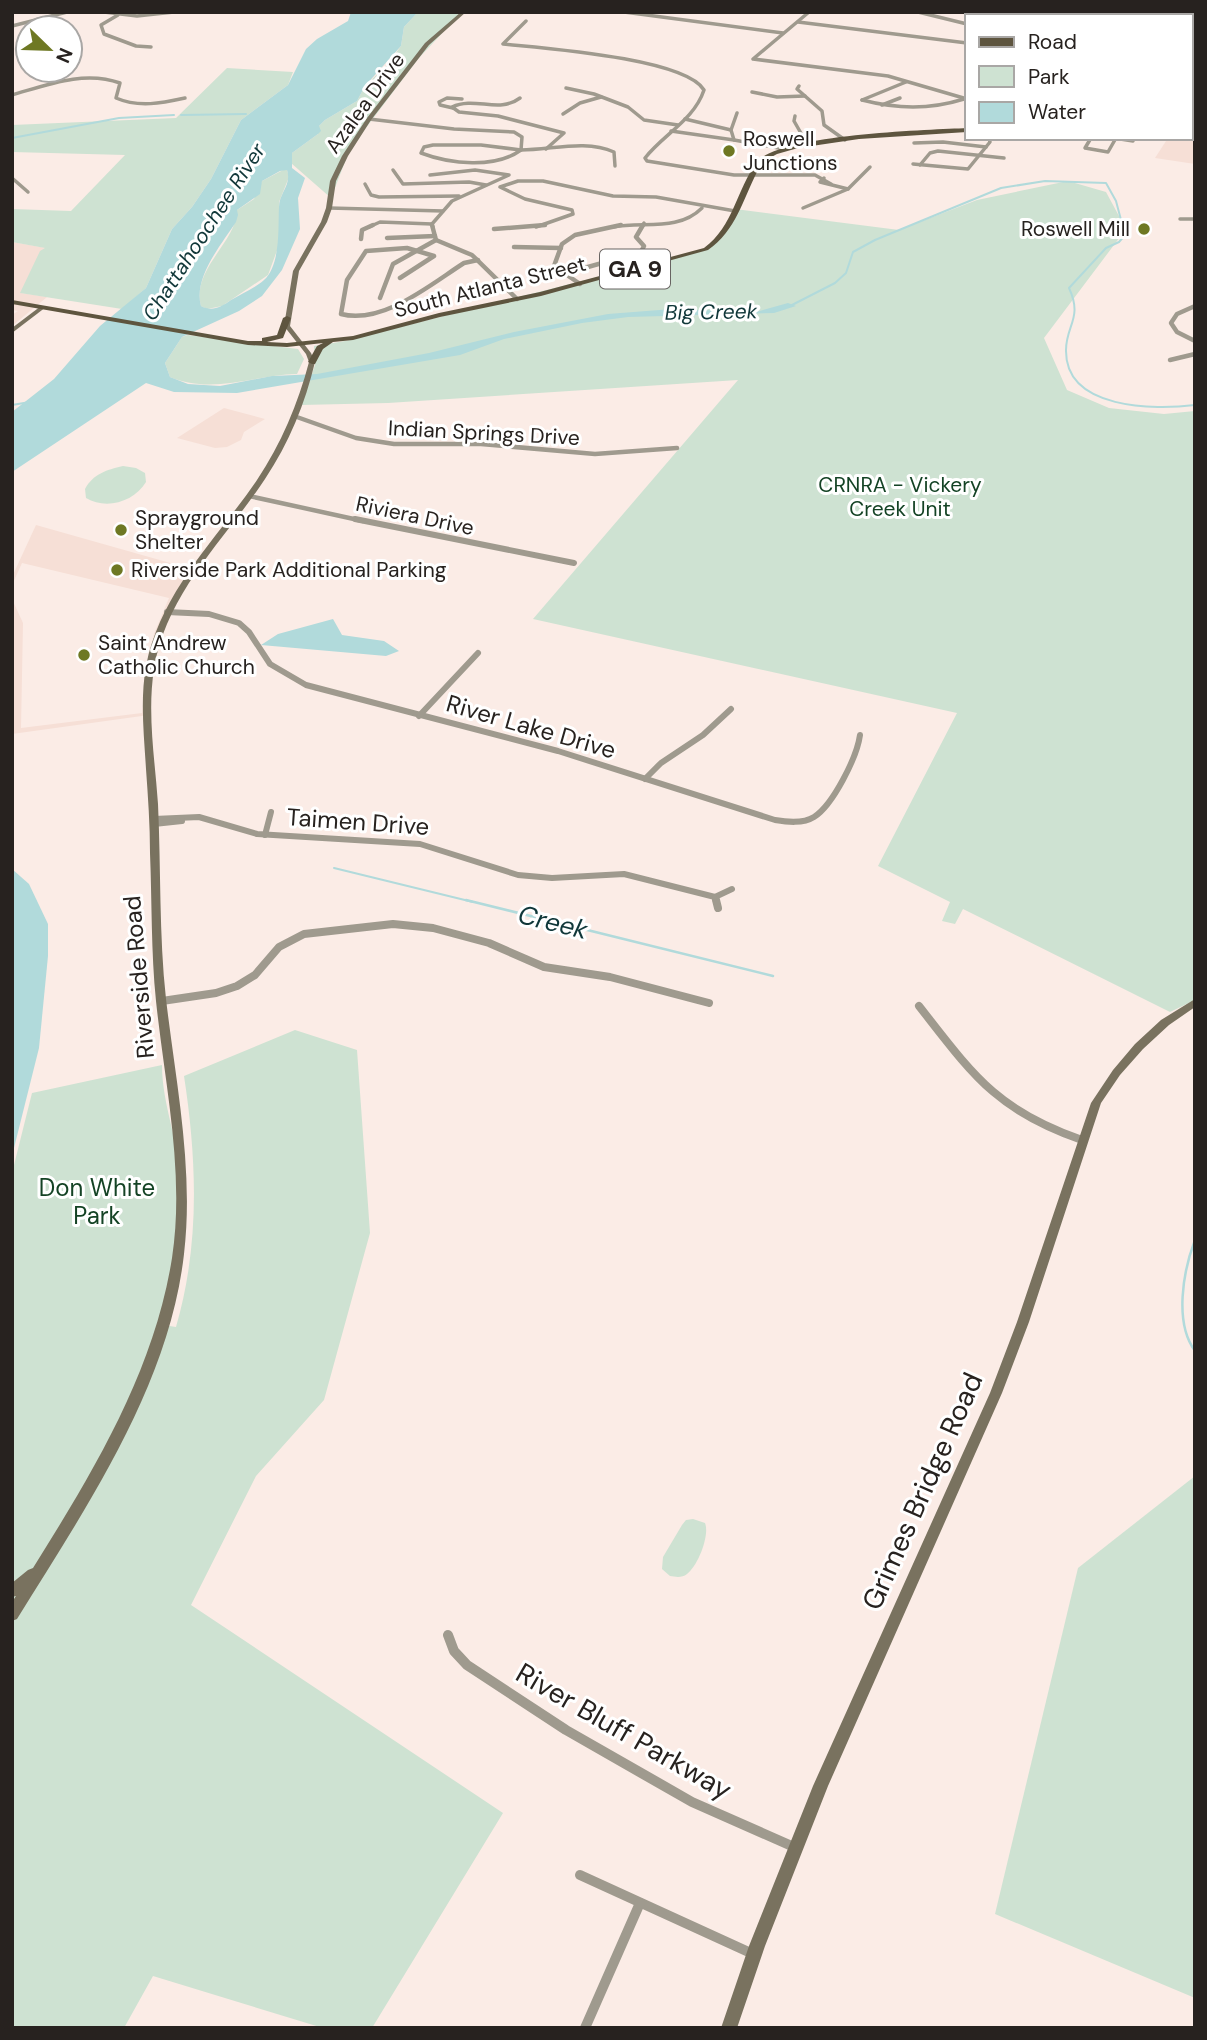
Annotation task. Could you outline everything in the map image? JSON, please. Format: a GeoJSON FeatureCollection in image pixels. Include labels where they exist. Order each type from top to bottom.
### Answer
{"type":"FeatureCollection","features":[{"type":"Feature","properties":{"kind":"main road","name":"South Atlanta Street"},"geometry":{"type":"LineString","coordinates":[[241,340],[273,345],[342,340],[439,315],[580,284],[706,249],[719,240],[762,159],[784,149],[814,144],[965,130]]}},
{"type":"Feature","properties":{"kind":"main road","name":"GA 9"},"geometry":{"type":"LineString","coordinates":[[12,302],[241,340]]}},
{"type":"Feature","properties":{"kind":"main road"},"geometry":{"type":"LineString","coordinates":[[262,340],[280,335],[287,318]]}},
{"type":"Feature","properties":{"kind":"main road","name":"South Atlanta Street"},"geometry":{"type":"LineString","coordinates":[[241,340],[300,343]]}},
{"type":"Feature","properties":{"kind":"main road"},"geometry":{"type":"LineString","coordinates":[[311,365],[322,346],[342,340]]}},
{"type":"Feature","properties":{"kind":"street"},"geometry":{"type":"LineString","coordinates":[[12,26],[67,12]]}},
{"type":"Feature","properties":{"kind":"street"},"geometry":{"type":"LineString","coordinates":[[104,12],[146,16],[174,12]]}},
{"type":"Feature","properties":{"kind":"street","name":"Azalea Drive"},"geometry":{"type":"LineString","coordinates":[[287,318],[296,271],[329,208],[337,169],[369,118],[428,44],[464,12]]}},
{"type":"Feature","properties":{"kind":"street"},"geometry":{"type":"LineString","coordinates":[[624,12],[783,33]]}},
{"type":"Feature","properties":{"kind":"street"},"geometry":{"type":"LineString","coordinates":[[809,12],[754,57],[762,61],[872,73],[965,99]]}},
{"type":"Feature","properties":{"kind":"street"},"geometry":{"type":"LineString","coordinates":[[918,12],[965,24]]}},
{"type":"Feature","properties":{"kind":"street"},"geometry":{"type":"LineString","coordinates":[[118,15],[101,25],[100,29],[104,34],[136,46],[151,47]]}},
{"type":"Feature","properties":{"kind":"street"},"geometry":{"type":"LineString","coordinates":[[526,21],[503,44],[634,62],[695,81],[704,88],[702,98],[685,119],[651,149],[645,160],[753,176],[803,175],[823,178],[820,182],[848,190]]}},
{"type":"Feature","properties":{"kind":"street"},"geometry":{"type":"LineString","coordinates":[[798,22],[965,43]]}},
{"type":"Feature","properties":{"kind":"street"},"geometry":{"type":"LineString","coordinates":[[12,95],[95,77],[120,83],[116,98],[124,102],[148,103],[185,99]]}},
{"type":"Feature","properties":{"kind":"street"},"geometry":{"type":"LineString","coordinates":[[908,81],[862,100],[881,106],[940,107],[965,99]]}},
{"type":"Feature","properties":{"kind":"street"},"geometry":{"type":"LineString","coordinates":[[799,86],[797,89],[822,111],[824,125],[845,140]]}},
{"type":"Feature","properties":{"kind":"street"},"geometry":{"type":"LineString","coordinates":[[566,88],[632,108],[644,120],[678,125]]}},
{"type":"Feature","properties":{"kind":"street"},"geometry":{"type":"LineString","coordinates":[[751,92],[777,97],[805,96]]}},
{"type":"Feature","properties":{"kind":"street"},"geometry":{"type":"LineString","coordinates":[[563,114],[579,103],[602,97]]}},
{"type":"Feature","properties":{"kind":"street"},"geometry":{"type":"LineString","coordinates":[[520,98],[515,104],[506,106],[465,102],[453,98],[439,102],[440,105],[466,113],[498,116],[564,133],[545,149]]}},
{"type":"Feature","properties":{"kind":"street"},"geometry":{"type":"LineString","coordinates":[[881,106],[900,98]]}},
{"type":"Feature","properties":{"kind":"street"},"geometry":{"type":"LineString","coordinates":[[453,108],[454,104],[465,102]]}},
{"type":"Feature","properties":{"kind":"street"},"geometry":{"type":"LineString","coordinates":[[734,140],[731,130],[737,113]]}},
{"type":"Feature","properties":{"kind":"street"},"geometry":{"type":"LineString","coordinates":[[795,117],[799,131],[814,144]]}},
{"type":"Feature","properties":{"kind":"street"},"geometry":{"type":"LineString","coordinates":[[369,118],[454,129],[509,131],[523,138],[521,150],[509,158],[472,161],[427,156],[421,152],[428,145],[459,144],[521,150],[606,148],[614,152],[615,166]]}},
{"type":"Feature","properties":{"kind":"street"},"geometry":{"type":"LineString","coordinates":[[685,119],[731,130]]}},
{"type":"Feature","properties":{"kind":"street"},"geometry":{"type":"LineString","coordinates":[[672,131],[784,149]]}},
{"type":"Feature","properties":{"kind":"street"},"geometry":{"type":"LineString","coordinates":[[913,164],[965,170],[990,140]]}},
{"type":"Feature","properties":{"kind":"street"},"geometry":{"type":"LineString","coordinates":[[1090,140],[1085,148],[1108,152],[1114,140]]}},
{"type":"Feature","properties":{"kind":"street"},"geometry":{"type":"LineString","coordinates":[[1127,140],[1133,141]]}},
{"type":"Feature","properties":{"kind":"street"},"geometry":{"type":"LineString","coordinates":[[914,144],[943,142],[986,147]]}},
{"type":"Feature","properties":{"kind":"street"},"geometry":{"type":"LineString","coordinates":[[920,165],[935,151],[1004,158]]}},
{"type":"Feature","properties":{"kind":"street"},"geometry":{"type":"LineString","coordinates":[[803,208],[848,190],[870,167]]}},
{"type":"Feature","properties":{"kind":"street"},"geometry":{"type":"LineString","coordinates":[[393,170],[403,184],[469,182],[486,185]]}},
{"type":"Feature","properties":{"kind":"street"},"geometry":{"type":"LineString","coordinates":[[430,175],[475,170],[509,175],[452,201],[432,224]]}},
{"type":"Feature","properties":{"kind":"street"},"geometry":{"type":"LineString","coordinates":[[12,178],[29,191]]}},
{"type":"Feature","properties":{"kind":"street"},"geometry":{"type":"LineString","coordinates":[[494,229],[523,230],[559,221],[573,214],[561,207],[516,196],[500,187],[524,181],[555,183],[613,196],[656,197],[735,211]]}},
{"type":"Feature","properties":{"kind":"street"},"geometry":{"type":"LineString","coordinates":[[365,184],[371,195],[379,197],[462,196]]}},
{"type":"Feature","properties":{"kind":"street"},"geometry":{"type":"LineString","coordinates":[[329,208],[443,211]]}},
{"type":"Feature","properties":{"kind":"street"},"geometry":{"type":"LineString","coordinates":[[580,284],[554,266],[565,241],[581,232],[644,223],[675,223],[694,217],[702,208]]}},
{"type":"Feature","properties":{"kind":"street"},"geometry":{"type":"LineString","coordinates":[[1180,219],[1195,219]]}},
{"type":"Feature","properties":{"kind":"street"},"geometry":{"type":"LineString","coordinates":[[361,239],[362,230],[374,223],[432,224]]}},
{"type":"Feature","properties":{"kind":"street"},"geometry":{"type":"LineString","coordinates":[[563,274],[641,252],[644,246],[636,237],[644,223]]}},
{"type":"Feature","properties":{"kind":"street"},"geometry":{"type":"LineString","coordinates":[[432,224],[436,238]]}},
{"type":"Feature","properties":{"kind":"street"},"geometry":{"type":"LineString","coordinates":[[387,238],[436,238],[478,260],[517,299]]}},
{"type":"Feature","properties":{"kind":"street"},"geometry":{"type":"LineString","coordinates":[[380,298],[393,264],[436,238]]}},
{"type":"Feature","properties":{"kind":"street"},"geometry":{"type":"LineString","coordinates":[[514,247],[561,248]]}},
{"type":"Feature","properties":{"kind":"street"},"geometry":{"type":"LineString","coordinates":[[400,278],[434,258],[415,250],[397,248],[366,251],[349,275],[343,292],[341,314],[353,317],[376,314],[464,262],[478,260]]}},
{"type":"Feature","properties":{"kind":"street"},"geometry":{"type":"LineString","coordinates":[[1195,306],[1177,314],[1171,323],[1177,332],[1195,341]]}},
{"type":"Feature","properties":{"kind":"street"},"geometry":{"type":"LineString","coordinates":[[12,331],[43,307]]}},
{"type":"Feature","properties":{"kind":"street"},"geometry":{"type":"LineString","coordinates":[[287,318],[289,329],[311,365]]}},
{"type":"Feature","properties":{"kind":"street"},"geometry":{"type":"LineString","coordinates":[[1170,360],[1195,354]]}},
{"type":"Feature","properties":{"kind":"street","name":"Riverside Road"},"geometry":{"type":"LineString","coordinates":[[12,1615],[92,1486],[125,1423],[159,1338],[173,1287],[181,1227],[181,1179],[155,911],[154,822],[148,724],[149,677],[154,649],[167,612],[189,576],[249,496],[282,445],[311,365]]}},
{"type":"Feature","properties":{"kind":"street","name":"Indian Springs Drive"},"geometry":{"type":"LineString","coordinates":[[294,416],[356,438],[394,444],[481,444],[595,454],[677,448]]}},
{"type":"Feature","properties":{"kind":"street","name":"Riviera Drive"},"geometry":{"type":"LineString","coordinates":[[249,496],[470,544],[574,563]]}},
{"type":"Feature","properties":{"kind":"street","name":"River Lake Drive"},"geometry":{"type":"LineString","coordinates":[[167,612],[207,614],[231,620],[248,630],[266,660],[291,679],[320,690],[558,751],[775,820],[803,821],[822,810],[858,750],[860,735]]}},
{"type":"Feature","properties":{"kind":"street"},"geometry":{"type":"LineString","coordinates":[[419,716],[478,653]]}},
{"type":"Feature","properties":{"kind":"street"},"geometry":{"type":"LineString","coordinates":[[645,779],[661,763],[702,735],[732,709]]}},
{"type":"Feature","properties":{"kind":"street"},"geometry":{"type":"LineString","coordinates":[[265,835],[271,811]]}},
{"type":"Feature","properties":{"kind":"street","name":"Taimen Drive"},"geometry":{"type":"LineString","coordinates":[[154,822],[203,819],[265,835],[420,844],[512,874],[552,878],[624,874],[715,897]]}},
{"type":"Feature","properties":{"kind":"street"},"geometry":{"type":"LineString","coordinates":[[718,908],[715,897],[732,889]]}},
{"type":"Feature","properties":{"kind":"street"},"geometry":{"type":"LineString","coordinates":[[162,1001],[216,993],[237,986],[255,975],[279,947],[304,934],[404,924],[489,943],[544,967],[610,977],[709,1003]]}},
{"type":"Feature","properties":{"kind":"street","name":"Grimes Bridge Road"},"geometry":{"type":"LineString","coordinates":[[729,2028],[794,1847],[836,1746],[997,1390],[1096,1103],[1114,1072],[1153,1031],[1195,1002]]}},
{"type":"Feature","properties":{"kind":"street"},"geometry":{"type":"LineString","coordinates":[[919,1006],[977,1080],[996,1098],[1035,1123],[1082,1140]]}},
{"type":"Feature","properties":{"kind":"street"},"geometry":{"type":"LineString","coordinates":[[12,1591],[43,1565]]}},
{"type":"Feature","properties":{"kind":"street","name":"River Bluff Parkway"},"geometry":{"type":"LineString","coordinates":[[448,1636],[454,1651],[467,1665],[566,1730],[692,1802],[794,1847]]}},
{"type":"Feature","properties":{"kind":"street"},"geometry":{"type":"LineString","coordinates":[[580,1875],[754,1955]]}},
{"type":"Feature","properties":{"kind":"street"},"geometry":{"type":"LineString","coordinates":[[585,2028],[640,1903]]}},
{"type":"Feature","properties":{"kind":"shaded area"},"geometry":{"type":"Polygon","coordinates":[[[1167,140],[1195,141],[1195,164],[1155,158],[1167,140]]]}},
{"type":"Feature","properties":{"kind":"shaded area"},"geometry":{"type":"Polygon","coordinates":[[[12,242],[46,248],[21,293],[47,297],[12,326],[12,315],[18,311],[12,310],[12,242]]]}},
{"type":"Feature","properties":{"kind":"shaded area"},"geometry":{"type":"Polygon","coordinates":[[[224,408],[265,419],[244,432],[241,440],[227,447],[215,448],[177,438],[224,408]]]}},
{"type":"Feature","properties":{"kind":"shaded area"},"geometry":{"type":"Polygon","coordinates":[[[36,525],[188,568],[159,637],[150,683],[149,715],[12,734],[12,599],[23,623],[21,728],[142,713],[154,634],[169,598],[22,563],[12,585],[12,577],[36,525]]]}},
{"type":"Feature","properties":{"kind":"green space"},"geometry":{"type":"Polygon","coordinates":[[[418,12],[462,12],[418,59],[350,149],[331,198],[291,163],[292,153],[318,134],[319,126],[325,120],[357,101],[365,86],[386,66],[401,46],[404,27],[418,12]]]}},
{"type":"Feature","properties":{"kind":"green space"},"geometry":{"type":"Polygon","coordinates":[[[227,68],[293,72],[288,85],[241,120],[211,179],[192,207],[172,229],[146,288],[122,309],[20,293],[40,251],[45,248],[12,242],[12,209],[71,211],[125,155],[12,152],[12,125],[176,118],[227,68]]]}},
{"type":"Feature","properties":{"kind":"green space"},"geometry":{"type":"Polygon","coordinates":[[[287,170],[289,177],[279,202],[279,245],[268,275],[222,306],[207,309],[201,306],[202,280],[230,233],[237,210],[254,199],[262,181],[287,170]]]}},
{"type":"Feature","properties":{"kind":"green space","name":"CRNRA - Vickery Creek Unit"},"geometry":{"type":"Polygon","coordinates":[[[1068,181],[1106,192],[1126,229],[1044,338],[1067,390],[1109,408],[1164,414],[1195,411],[1195,1000],[1170,1012],[963,909],[955,924],[942,921],[950,902],[878,866],[957,713],[533,619],[738,380],[388,403],[301,405],[315,365],[314,346],[345,341],[704,250],[717,240],[735,209],[899,230],[977,200],[1068,181]]]}},
{"type":"Feature","properties":{"kind":"green space"},"geometry":{"type":"Polygon","coordinates":[[[188,335],[298,349],[304,359],[297,374],[233,383],[186,382],[170,377],[165,363],[182,337],[188,335]]]}},
{"type":"Feature","properties":{"kind":"green space"},"geometry":{"type":"Polygon","coordinates":[[[123,466],[145,473],[146,482],[141,489],[119,502],[102,503],[86,498],[85,489],[96,476],[123,466]]]}},
{"type":"Feature","properties":{"kind":"green space","name":"Don White Park"},"geometry":{"type":"Polygon","coordinates":[[[295,1030],[357,1050],[370,1233],[324,1400],[256,1476],[191,1605],[503,1813],[372,2028],[323,2028],[153,1976],[124,2028],[12,2028],[12,1173],[32,1093],[162,1065],[181,1181],[178,1235],[163,1325],[176,1327],[184,1296],[193,1234],[194,1171],[184,1076],[295,1030]]]}},
{"type":"Feature","properties":{"kind":"green space"},"geometry":{"type":"Polygon","coordinates":[[[1195,1476],[1195,1998],[995,1914],[1078,1568],[1195,1476]]]}},
{"type":"Feature","properties":{"kind":"green space"},"geometry":{"type":"Polygon","coordinates":[[[686,1520],[705,1523],[706,1535],[702,1550],[687,1574],[681,1577],[670,1576],[662,1569],[663,1557],[682,1525],[686,1520]]]}},
{"type":"Feature","properties":{"kind":"water","name":"Chattahoochee River"},"geometry":{"type":"Polygon","coordinates":[[[351,12],[418,12],[404,27],[401,46],[365,86],[357,101],[325,120],[319,126],[321,131],[318,134],[292,153],[292,168],[305,178],[298,198],[300,229],[282,270],[262,296],[239,311],[182,337],[165,363],[170,377],[188,384],[220,386],[272,376],[317,374],[608,314],[672,309],[756,312],[788,303],[796,306],[774,313],[628,317],[582,323],[504,339],[460,355],[237,393],[174,392],[146,383],[12,472],[12,412],[54,379],[100,326],[146,288],[172,229],[192,207],[211,179],[241,120],[288,85],[306,49],[317,39],[348,21],[351,12]],[[287,170],[280,171],[262,181],[260,194],[237,210],[236,222],[205,273],[201,284],[201,306],[209,309],[220,307],[256,286],[269,273],[278,245],[280,202],[287,170]]]}},
{"type":"Feature","properties":{"kind":"water"},"geometry":{"type":"Polygon","coordinates":[[[333,619],[342,635],[384,641],[399,651],[386,656],[261,645],[278,634],[333,619]]]}},
{"type":"Feature","properties":{"kind":"water"},"geometry":{"type":"Polygon","coordinates":[[[12,869],[29,884],[48,924],[48,956],[39,1048],[12,1156],[12,869]]]}},
{"type":"Feature","properties":{"kind":"waterway"},"geometry":{"type":"LineString","coordinates":[[181,115],[246,114]]}},
{"type":"Feature","properties":{"kind":"waterway"},"geometry":{"type":"LineString","coordinates":[[12,138],[119,118],[174,115]]}},
{"type":"Feature","properties":{"kind":"waterway","name":"Big Creek"},"geometry":{"type":"LineString","coordinates":[[790,306],[835,283],[846,273],[853,252],[875,240],[1001,188],[1045,181],[1106,183],[1116,201],[1125,235],[1119,242],[1106,248],[1069,288],[1074,307],[1066,350],[1070,370],[1080,385],[1115,402],[1158,407],[1195,405]]}},
{"type":"Feature","properties":{"kind":"waterway"},"geometry":{"type":"LineString","coordinates":[[12,405],[30,402]]}},
{"type":"Feature","properties":{"kind":"waterway","name":"Creek"},"geometry":{"type":"LineString","coordinates":[[334,868],[473,902]]}},
{"type":"Feature","properties":{"kind":"waterway","name":"Creek"},"geometry":{"type":"LineString","coordinates":[[466,900],[773,976]]}},
{"type":"Feature","properties":{"kind":"waterway","name":"Big Creek"},"geometry":{"type":"LineString","coordinates":[[1195,1240],[1187,1266],[1183,1297],[1184,1326],[1195,1351]]}},
{"type":"Feature","properties":{"kind":"place","name":"Roswell Junctions"},"geometry":{"type":"Point","coordinates":[729,151]}},
{"type":"Feature","properties":{"kind":"place","name":"Roswell Mill"},"geometry":{"type":"Point","coordinates":[1144,229]}},
{"type":"Feature","properties":{"kind":"place","name":"Sprayground Shelter"},"geometry":{"type":"Point","coordinates":[121,530]}},
{"type":"Feature","properties":{"kind":"place","name":"Riverside Park Additional Parking"},"geometry":{"type":"Point","coordinates":[117,570]}},
{"type":"Feature","properties":{"kind":"place","name":"Saint Andrew Catholic Church"},"geometry":{"type":"Point","coordinates":[84,655]}}]}
